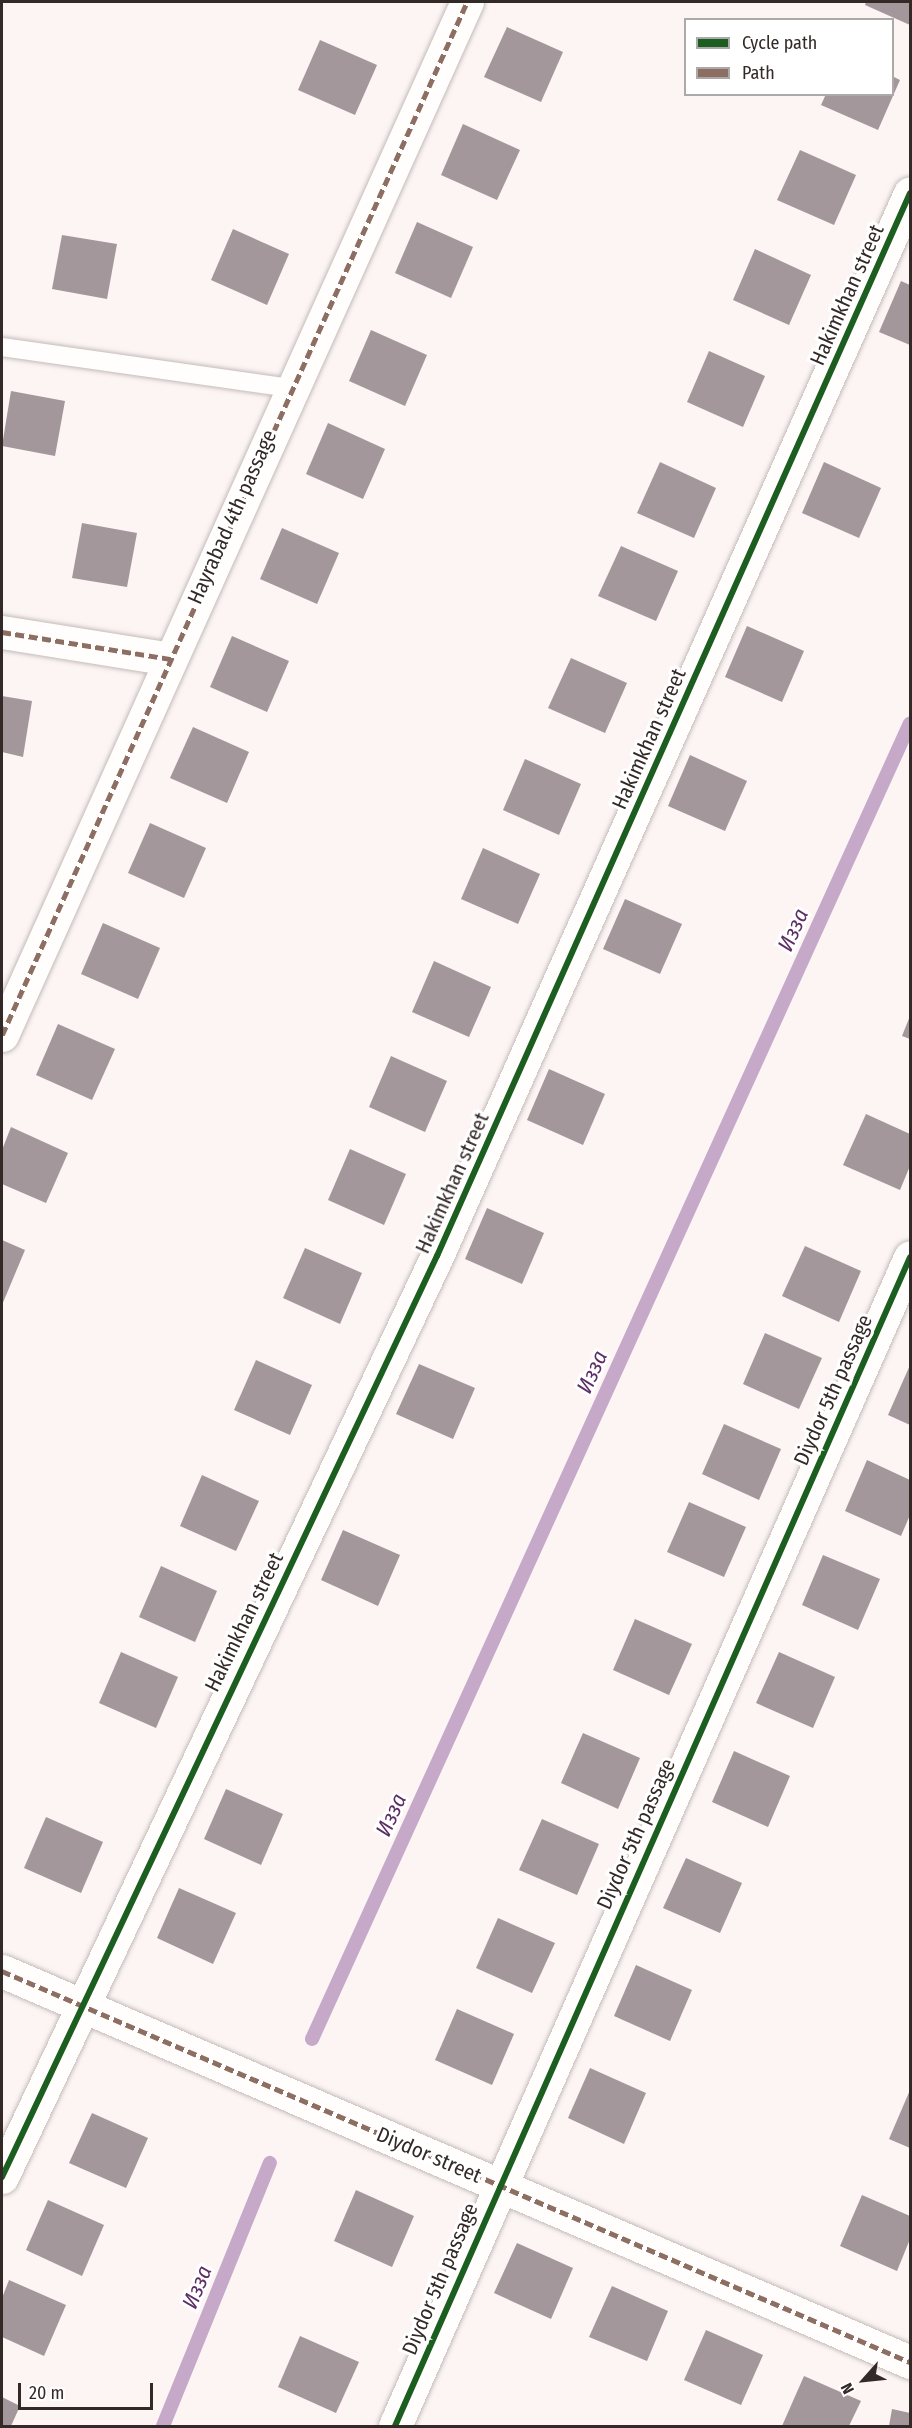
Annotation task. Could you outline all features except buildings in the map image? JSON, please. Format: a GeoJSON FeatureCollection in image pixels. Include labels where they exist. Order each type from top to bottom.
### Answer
{"type":"FeatureCollection","features":[{"type":"Feature","properties":{"kind":"street","name":"Hayrabad 4th passage"},"geometry":{"type":"LineString","coordinates":[[2,1035],[290,388],[467,2]]}},
{"type":"Feature","properties":{"kind":"street","name":"Hakimkhаn street"},"geometry":{"type":"LineString","coordinates":[[2,2176],[80,2004],[437,1256],[910,193]]}},
{"type":"Feature","properties":{"kind":"street"},"geometry":{"type":"LineString","coordinates":[[2,632],[170,659]]}},
{"type":"Feature","properties":{"kind":"street","name":"Diydor 5th passage"},"geometry":{"type":"LineString","coordinates":[[395,2427],[498,2185],[910,1257]]}},
{"type":"Feature","properties":{"kind":"street","name":"Diydor street"},"geometry":{"type":"LineString","coordinates":[[2,1971],[910,2362]]}},
{"type":"Feature","properties":{"kind":"lane"},"geometry":{"type":"LineString","coordinates":[[2,347],[290,388]]}},
{"type":"Feature","properties":{"kind":"waterway","name":"Изза"},"geometry":{"type":"LineString","coordinates":[[312,2039],[910,723]]}},
{"type":"Feature","properties":{"kind":"waterway","name":"Изза"},"geometry":{"type":"LineString","coordinates":[[163,2426],[270,2163]]}},
{"type":"Feature","properties":{"kind":"marked path"},"geometry":{"type":"LineString","coordinates":[[2,1035],[467,2]]}},
{"type":"Feature","properties":{"kind":"marked path"},"geometry":{"type":"LineString","coordinates":[[2,632],[170,659]]}},
{"type":"Feature","properties":{"kind":"marked path"},"geometry":{"type":"LineString","coordinates":[[2,1971],[910,2362]]}},
{"type":"Feature","properties":{"kind":"cycle path"},"geometry":{"type":"LineString","coordinates":[[2,2177],[437,1256],[910,193]]}},
{"type":"Feature","properties":{"kind":"cycle path"},"geometry":{"type":"LineString","coordinates":[[395,2426],[910,1257]]}}]}
